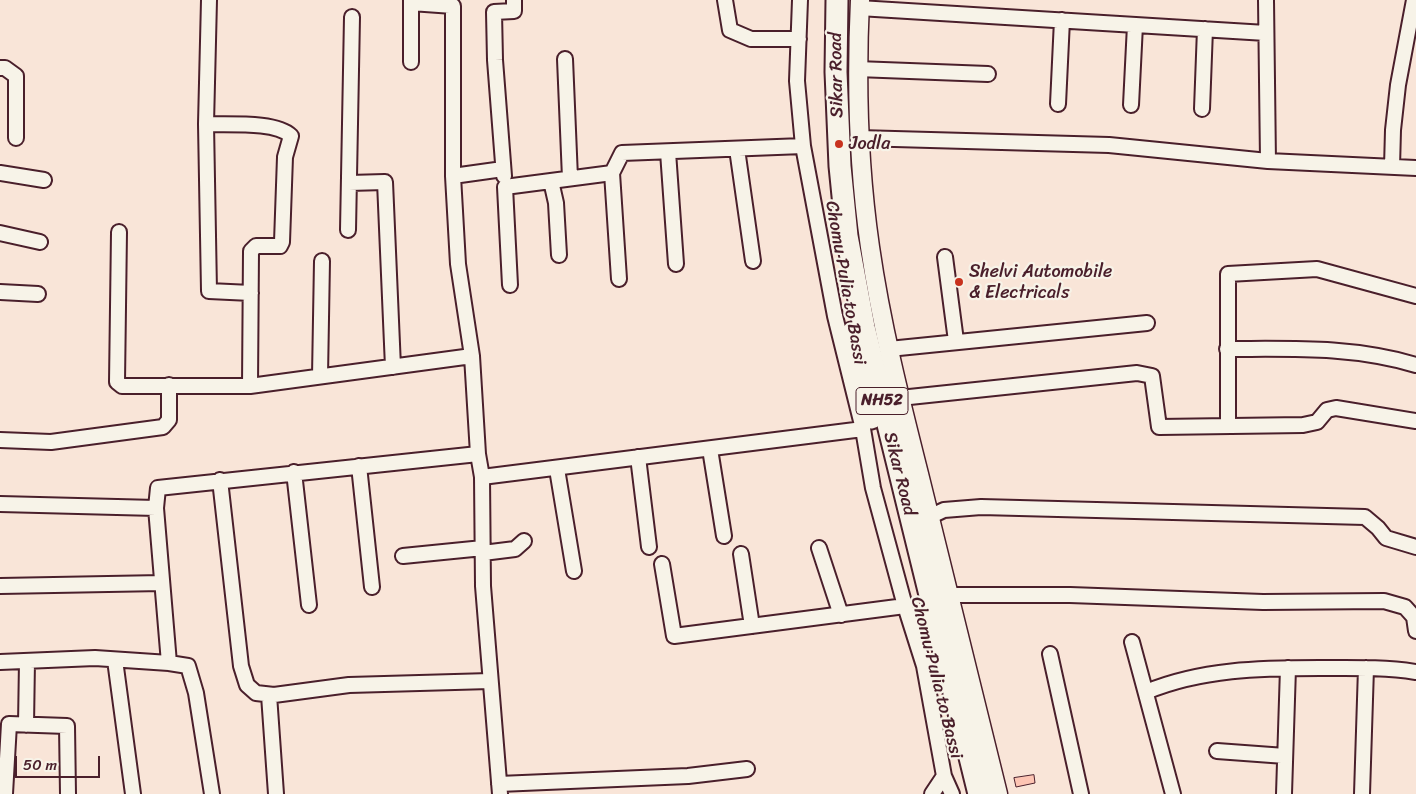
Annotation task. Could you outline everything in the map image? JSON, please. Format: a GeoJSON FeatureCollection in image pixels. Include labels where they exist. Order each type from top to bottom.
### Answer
{"type":"FeatureCollection","features":[{"type":"Feature","properties":{"kind":"highway","name":"Chomu Pulia to Bassi"},"geometry":{"type":"LineString","coordinates":[[822,0],[825,143],[834,235],[844,292],[858,368],[964,794]]}},
{"type":"Feature","properties":{"kind":"highway","name":"Sikar Road"},"geometry":{"type":"LineString","coordinates":[[837,0],[836,72],[839,159],[847,236],[871,354],[979,794]]}},
{"type":"Feature","properties":{"kind":"main road"},"geometry":{"type":"LineString","coordinates":[[860,4],[857,69],[859,138],[870,247],[900,398],[998,794]]}},
{"type":"Feature","properties":{"kind":"street"},"geometry":{"type":"LineString","coordinates":[[209,0],[206,124],[209,291],[251,293]]}},
{"type":"Feature","properties":{"kind":"street"},"geometry":{"type":"LineString","coordinates":[[510,285],[505,187],[494,60],[494,12],[514,11],[514,0]]}},
{"type":"Feature","properties":{"kind":"street"},"geometry":{"type":"LineString","coordinates":[[725,0],[730,30],[751,39],[799,39]]}},
{"type":"Feature","properties":{"kind":"street"},"geometry":{"type":"LineString","coordinates":[[800,0],[798,81],[803,146],[835,316],[863,429],[873,488],[905,606],[924,666],[944,776],[952,794]]}},
{"type":"Feature","properties":{"kind":"street"},"geometry":{"type":"LineString","coordinates":[[1266,0],[1268,161]]}},
{"type":"Feature","properties":{"kind":"street"},"geometry":{"type":"LineString","coordinates":[[411,62],[410,2],[453,6],[453,176],[458,264],[472,356],[478,454],[482,477],[483,551],[490,681],[500,789],[688,776],[748,769]]}},
{"type":"Feature","properties":{"kind":"street"},"geometry":{"type":"LineString","coordinates":[[860,4],[1062,20],[1266,33]]}},
{"type":"Feature","properties":{"kind":"street"},"geometry":{"type":"LineString","coordinates":[[1392,167],[1393,130],[1398,84],[1414,6]]}},
{"type":"Feature","properties":{"kind":"street"},"geometry":{"type":"LineString","coordinates":[[348,230],[352,17]]}},
{"type":"Feature","properties":{"kind":"street"},"geometry":{"type":"LineString","coordinates":[[1058,104],[1062,20]]}},
{"type":"Feature","properties":{"kind":"street"},"geometry":{"type":"LineString","coordinates":[[1132,105],[1135,25]]}},
{"type":"Feature","properties":{"kind":"street"},"geometry":{"type":"LineString","coordinates":[[1202,109],[1204,29]]}},
{"type":"Feature","properties":{"kind":"street"},"geometry":{"type":"LineString","coordinates":[[566,59],[570,178]]}},
{"type":"Feature","properties":{"kind":"street"},"geometry":{"type":"LineString","coordinates":[[0,68],[5,68],[16,76],[16,138]]}},
{"type":"Feature","properties":{"kind":"street"},"geometry":{"type":"LineString","coordinates":[[857,69],[988,74]]}},
{"type":"Feature","properties":{"kind":"street"},"geometry":{"type":"LineString","coordinates":[[206,124],[274,127],[285,131],[290,136],[285,156],[282,242],[280,246],[256,246],[252,251],[250,386]]}},
{"type":"Feature","properties":{"kind":"street"},"geometry":{"type":"LineString","coordinates":[[859,138],[1109,145],[1268,161],[1416,168]]}},
{"type":"Feature","properties":{"kind":"street"},"geometry":{"type":"LineString","coordinates":[[618,279],[612,173],[622,153],[803,146]]}},
{"type":"Feature","properties":{"kind":"street"},"geometry":{"type":"LineString","coordinates":[[737,149],[753,261]]}},
{"type":"Feature","properties":{"kind":"street"},"geometry":{"type":"LineString","coordinates":[[668,152],[676,264]]}},
{"type":"Feature","properties":{"kind":"street"},"geometry":{"type":"LineString","coordinates":[[453,176],[503,169]]}},
{"type":"Feature","properties":{"kind":"street"},"geometry":{"type":"LineString","coordinates":[[0,173],[44,180]]}},
{"type":"Feature","properties":{"kind":"street"},"geometry":{"type":"LineString","coordinates":[[505,187],[612,173]]}},
{"type":"Feature","properties":{"kind":"street"},"geometry":{"type":"LineString","coordinates":[[551,181],[556,203],[559,255]]}},
{"type":"Feature","properties":{"kind":"street"},"geometry":{"type":"LineString","coordinates":[[349,183],[386,182],[393,367]]}},
{"type":"Feature","properties":{"kind":"street"},"geometry":{"type":"LineString","coordinates":[[119,232],[117,382],[122,386],[250,386],[472,356]]}},
{"type":"Feature","properties":{"kind":"street"},"geometry":{"type":"LineString","coordinates":[[0,233],[40,242]]}},
{"type":"Feature","properties":{"kind":"street"},"geometry":{"type":"LineString","coordinates":[[945,257],[956,341]]}},
{"type":"Feature","properties":{"kind":"street"},"geometry":{"type":"LineString","coordinates":[[320,376],[322,261]]}},
{"type":"Feature","properties":{"kind":"street"},"geometry":{"type":"LineString","coordinates":[[1228,426],[1226,349],[1228,274],[1317,269],[1416,296]]}},
{"type":"Feature","properties":{"kind":"street"},"geometry":{"type":"LineString","coordinates":[[0,292],[38,294]]}},
{"type":"Feature","properties":{"kind":"street"},"geometry":{"type":"LineString","coordinates":[[889,349],[1147,323]]}},
{"type":"Feature","properties":{"kind":"street"},"geometry":{"type":"LineString","coordinates":[[1226,349],[1311,348],[1338,350],[1391,358],[1416,365]]}},
{"type":"Feature","properties":{"kind":"street"},"geometry":{"type":"LineString","coordinates":[[900,398],[1137,373],[1152,376],[1159,427],[1303,426],[1317,422],[1327,410],[1336,408],[1416,422]]}},
{"type":"Feature","properties":{"kind":"street"},"geometry":{"type":"LineString","coordinates":[[0,440],[51,442],[163,427],[169,420],[170,385]]}},
{"type":"Feature","properties":{"kind":"street"},"geometry":{"type":"LineString","coordinates":[[482,477],[557,470],[638,457],[863,429]]}},
{"type":"Feature","properties":{"kind":"street"},"geometry":{"type":"LineString","coordinates":[[710,449],[724,536]]}},
{"type":"Feature","properties":{"kind":"street"},"geometry":{"type":"LineString","coordinates":[[168,662],[156,508],[158,488],[294,472],[478,454]]}},
{"type":"Feature","properties":{"kind":"street"},"geometry":{"type":"LineString","coordinates":[[638,457],[648,547]]}},
{"type":"Feature","properties":{"kind":"street"},"geometry":{"type":"LineString","coordinates":[[359,466],[372,587]]}},
{"type":"Feature","properties":{"kind":"street"},"geometry":{"type":"LineString","coordinates":[[557,470],[574,571]]}},
{"type":"Feature","properties":{"kind":"street"},"geometry":{"type":"LineString","coordinates":[[294,472],[309,605]]}},
{"type":"Feature","properties":{"kind":"street"},"geometry":{"type":"LineString","coordinates":[[220,480],[241,666],[247,686],[256,693],[269,695],[350,685],[490,681]]}},
{"type":"Feature","properties":{"kind":"street"},"geometry":{"type":"LineString","coordinates":[[0,504],[156,508]]}},
{"type":"Feature","properties":{"kind":"street"},"geometry":{"type":"LineString","coordinates":[[929,517],[944,510],[981,507],[1365,518],[1378,528],[1386,538],[1416,547]]}},
{"type":"Feature","properties":{"kind":"street"},"geometry":{"type":"LineString","coordinates":[[403,556],[514,549],[524,541]]}},
{"type":"Feature","properties":{"kind":"street"},"geometry":{"type":"LineString","coordinates":[[819,548],[840,615]]}},
{"type":"Feature","properties":{"kind":"street"},"geometry":{"type":"LineString","coordinates":[[741,554],[752,626]]}},
{"type":"Feature","properties":{"kind":"street"},"geometry":{"type":"LineString","coordinates":[[662,564],[674,636],[905,606]]}},
{"type":"Feature","properties":{"kind":"street"},"geometry":{"type":"LineString","coordinates":[[0,586],[162,583]]}},
{"type":"Feature","properties":{"kind":"street"},"geometry":{"type":"LineString","coordinates":[[949,595],[1070,595],[1263,602],[1384,602],[1405,607],[1414,617],[1416,631]]}},
{"type":"Feature","properties":{"kind":"street"},"geometry":{"type":"LineString","coordinates":[[1132,642],[1173,794]]}},
{"type":"Feature","properties":{"kind":"street"},"geometry":{"type":"LineString","coordinates":[[1050,654],[1081,794]]}},
{"type":"Feature","properties":{"kind":"street"},"geometry":{"type":"LineString","coordinates":[[116,660],[133,794]]}},
{"type":"Feature","properties":{"kind":"street"},"geometry":{"type":"LineString","coordinates":[[0,662],[116,660],[168,662],[188,666],[196,692],[212,794]]}},
{"type":"Feature","properties":{"kind":"street"},"geometry":{"type":"LineString","coordinates":[[26,725],[27,661]]}},
{"type":"Feature","properties":{"kind":"street"},"geometry":{"type":"LineString","coordinates":[[1146,692],[1164,685],[1220,672],[1288,668],[1366,668],[1416,672]]}},
{"type":"Feature","properties":{"kind":"street"},"geometry":{"type":"LineString","coordinates":[[1284,794],[1288,668]]}},
{"type":"Feature","properties":{"kind":"street"},"geometry":{"type":"LineString","coordinates":[[1362,794],[1366,668]]}},
{"type":"Feature","properties":{"kind":"street"},"geometry":{"type":"LineString","coordinates":[[269,695],[276,794]]}},
{"type":"Feature","properties":{"kind":"street"},"geometry":{"type":"LineString","coordinates":[[5,794],[9,724],[67,726],[68,794]]}},
{"type":"Feature","properties":{"kind":"street"},"geometry":{"type":"LineString","coordinates":[[1216,751],[1285,756]]}},
{"type":"Feature","properties":{"kind":"street"},"geometry":{"type":"LineString","coordinates":[[932,794],[944,776]]}},
{"type":"Feature","properties":{"kind":"building"},"geometry":{"type":"Polygon","coordinates":[[[1034,775],[1035,783],[1016,787],[1014,778],[1034,775]]]}},
{"type":"Feature","properties":{"kind":"place","name":"Jodla"},"geometry":{"type":"Point","coordinates":[839,144]}},
{"type":"Feature","properties":{"kind":"place","name":"Shelvi Automobile & Electricals"},"geometry":{"type":"Point","coordinates":[959,282]}}]}
